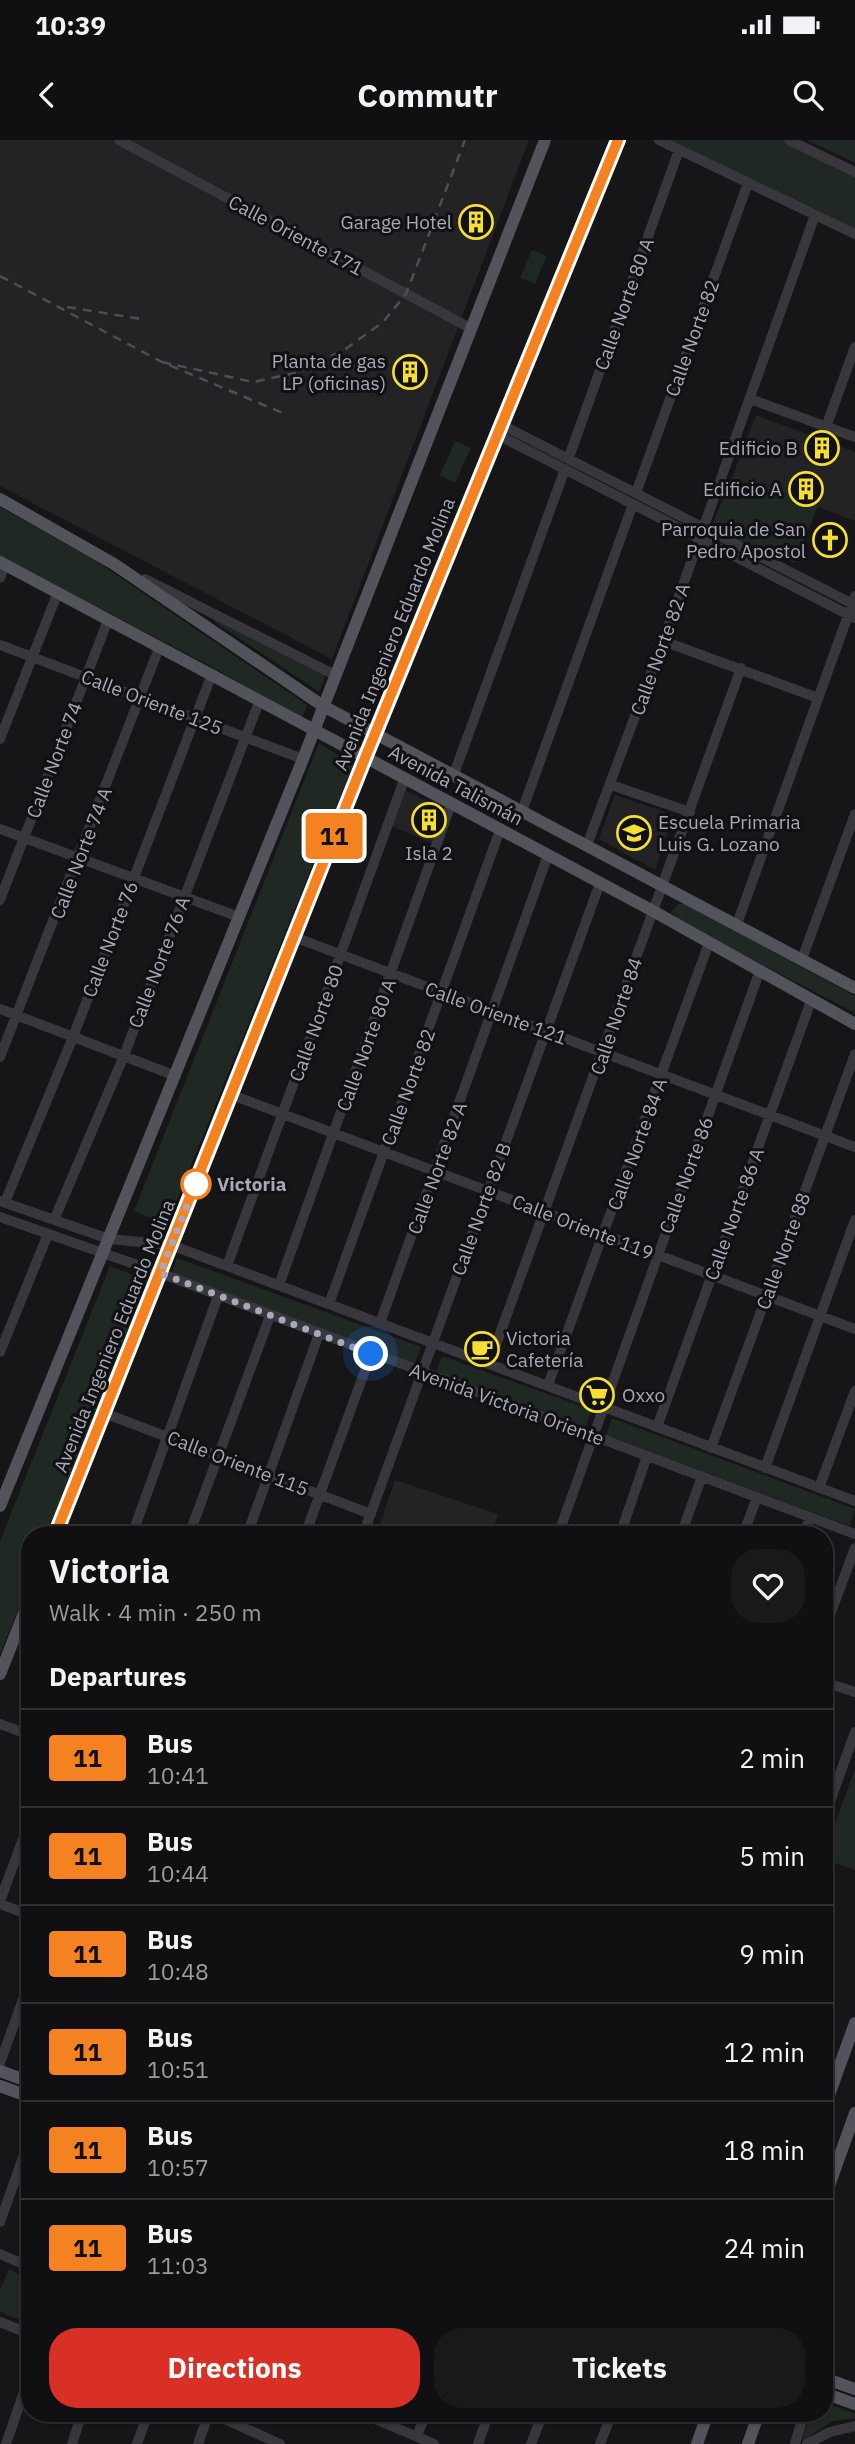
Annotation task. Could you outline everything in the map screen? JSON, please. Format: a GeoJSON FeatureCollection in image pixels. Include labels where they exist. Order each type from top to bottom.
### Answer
{"type":"FeatureCollection","features":[{"type":"Feature","properties":{"kind":"main road","name":"Avenida Ingeniero Eduardo Molina"},"geometry":{"type":"LineString","coordinates":[[0,1506],[303,759],[545,140]]}},
{"type":"Feature","properties":{"kind":"main road","name":"Avenida Ingeniero Eduardo Molina"},"geometry":{"type":"LineString","coordinates":[[59,1526],[365,758],[618,140]]}},
{"type":"Feature","properties":{"kind":"main road","name":"Avenida Talismán"},"geometry":{"type":"LineString","coordinates":[[0,499],[114,564],[323,706],[855,988]]}},
{"type":"Feature","properties":{"kind":"main road","name":"Avenida Talismán"},"geometry":{"type":"LineString","coordinates":[[2,568],[58,592],[212,674],[404,780],[653,911],[759,973],[855,1024]]}},
{"type":"Feature","properties":{"kind":"main road"},"geometry":{"type":"LineString","coordinates":[[340,743],[352,722]]}},
{"type":"Feature","properties":{"kind":"main road"},"geometry":{"type":"LineString","coordinates":[[0,1674],[21,1621]]}},
{"type":"Feature","properties":{"kind":"main road"},"geometry":{"type":"LineString","coordinates":[[833,2084],[855,2024]]}},
{"type":"Feature","properties":{"kind":"main road"},"geometry":{"type":"LineString","coordinates":[[0,2071],[21,2079]]}},
{"type":"Feature","properties":{"kind":"main road"},"geometry":{"type":"LineString","coordinates":[[0,2086],[21,2093]]}},
{"type":"Feature","properties":{"kind":"main road"},"geometry":{"type":"LineString","coordinates":[[833,2175],[855,2113]]}},
{"type":"Feature","properties":{"kind":"main road"},"geometry":{"type":"LineString","coordinates":[[833,2381],[855,2389]]}},
{"type":"Feature","properties":{"kind":"main road"},"geometry":{"type":"LineString","coordinates":[[833,2396],[855,2404]]}},
{"type":"Feature","properties":{"kind":"main road"},"geometry":{"type":"LineString","coordinates":[[697,2444],[705,2422]]}},
{"type":"Feature","properties":{"kind":"main road"},"geometry":{"type":"LineString","coordinates":[[748,2444],[756,2422]]}},
{"type":"Feature","properties":{"kind":"street","name":"Calle Oriente 171"},"geometry":{"type":"LineString","coordinates":[[119,140],[472,329]]}},
{"type":"Feature","properties":{"kind":"street"},"geometry":{"type":"LineString","coordinates":[[659,140],[855,234]]}},
{"type":"Feature","properties":{"kind":"street"},"geometry":{"type":"LineString","coordinates":[[789,140],[855,172]]}},
{"type":"Feature","properties":{"kind":"street","name":"Calle Norte 80 A"},"geometry":{"type":"LineString","coordinates":[[569,457],[679,150]]}},
{"type":"Feature","properties":{"kind":"street","name":"Calle Norte 82"},"geometry":{"type":"LineString","coordinates":[[636,493],[748,183]]}},
{"type":"Feature","properties":{"kind":"street","name":"Calle Norte 82 A"},"geometry":{"type":"LineString","coordinates":[[587,845],[611,785],[815,215]]}},
{"type":"Feature","properties":{"kind":"street"},"geometry":{"type":"LineString","coordinates":[[826,427],[855,347]]}},
{"type":"Feature","properties":{"kind":"street"},"geometry":{"type":"LineString","coordinates":[[750,400],[855,437]]}},
{"type":"Feature","properties":{"kind":"street"},"geometry":{"type":"LineString","coordinates":[[498,429],[569,457],[852,616]]}},
{"type":"Feature","properties":{"kind":"street"},"geometry":{"type":"LineString","coordinates":[[498,429],[565,469],[633,504],[854,601],[852,616],[818,698],[737,924]]}},
{"type":"Feature","properties":{"kind":"street"},"geometry":{"type":"LineString","coordinates":[[454,774],[565,469]]}},
{"type":"Feature","properties":{"kind":"street"},"geometry":{"type":"LineString","coordinates":[[522,811],[633,504]]}},
{"type":"Feature","properties":{"kind":"street","name":"Avenida Talismán"},"geometry":{"type":"LineString","coordinates":[[114,564],[335,675]]}},
{"type":"Feature","properties":{"kind":"street"},"geometry":{"type":"LineString","coordinates":[[0,739],[58,592]]}},
{"type":"Feature","properties":{"kind":"street","name":"Calle Norte 74"},"geometry":{"type":"LineString","coordinates":[[0,900],[108,620]]}},
{"type":"Feature","properties":{"kind":"street"},"geometry":{"type":"LineString","coordinates":[[663,641],[818,698]]}},
{"type":"Feature","properties":{"kind":"street","name":"Calle Oriente 125"},"geometry":{"type":"LineString","coordinates":[[0,645],[303,759]]}},
{"type":"Feature","properties":{"kind":"street","name":"Calle Norte 74 A"},"geometry":{"type":"LineString","coordinates":[[0,1057],[80,858],[159,648]]}},
{"type":"Feature","properties":{"kind":"street","name":"Calle Norte 84"},"geometry":{"type":"LineString","coordinates":[[489,1364],[741,668]]}},
{"type":"Feature","properties":{"kind":"street","name":"Calle Norte 76"},"geometry":{"type":"LineString","coordinates":[[2,1202],[72,1037],[212,674]]}},
{"type":"Feature","properties":{"kind":"street","name":"Calle Norte 76 A"},"geometry":{"type":"LineString","coordinates":[[54,1220],[122,1058],[260,702]]}},
{"type":"Feature","properties":{"kind":"street","name":"Calle Norte 80"},"geometry":{"type":"LineString","coordinates":[[227,1266],[404,780]]}},
{"type":"Feature","properties":{"kind":"street"},"geometry":{"type":"LineString","coordinates":[[611,785],[690,812]]}},
{"type":"Feature","properties":{"kind":"street","name":"Calle Norte 80 A"},"geometry":{"type":"LineString","coordinates":[[279,1285],[451,804]]}},
{"type":"Feature","properties":{"kind":"street"},"geometry":{"type":"LineString","coordinates":[[802,959],[855,814]]}},
{"type":"Feature","properties":{"kind":"street"},"geometry":{"type":"LineString","coordinates":[[0,829],[239,917]]}},
{"type":"Feature","properties":{"kind":"street","name":"Calle Norte 82"},"geometry":{"type":"LineString","coordinates":[[329,1304],[500,830]]}},
{"type":"Feature","properties":{"kind":"street","name":"Calle Norte 82 A"},"geometry":{"type":"LineString","coordinates":[[380,1323],[548,855]]}},
{"type":"Feature","properties":{"kind":"street","name":"Calle Norte 82 B"},"geometry":{"type":"LineString","coordinates":[[366,1526],[489,1191],[544,1031],[600,883]]}},
{"type":"Feature","properties":{"kind":"street","name":"Calle Oriente 121"},"geometry":{"type":"LineString","coordinates":[[294,937],[855,1147]]}},
{"type":"Feature","properties":{"kind":"street","name":"Calle Norte 84 A"},"geometry":{"type":"LineString","coordinates":[[548,1385],[709,943]]}},
{"type":"Feature","properties":{"kind":"street","name":"Calle Norte 86"},"geometry":{"type":"LineString","coordinates":[[561,1526],[759,973]]}},
{"type":"Feature","properties":{"kind":"street","name":"Calle Norte 86 A"},"geometry":{"type":"LineString","coordinates":[[657,1427],[811,1001]]}},
{"type":"Feature","properties":{"kind":"street"},"geometry":{"type":"LineString","coordinates":[[0,1009],[122,1058],[176,1076]]}},
{"type":"Feature","properties":{"kind":"street","name":"Calle Norte 88"},"geometry":{"type":"LineString","coordinates":[[710,1448],[855,1054]]}},
{"type":"Feature","properties":{"kind":"street","name":"Calle Oriente 119"},"geometry":{"type":"LineString","coordinates":[[232,1095],[855,1329]]}},
{"type":"Feature","properties":{"kind":"street","name":"Avenida Victoria Oriente"},"geometry":{"type":"LineString","coordinates":[[2,1202],[109,1239],[171,1245],[855,1501]]}},
{"type":"Feature","properties":{"kind":"street","name":"Avenida Victoria Oriente"},"geometry":{"type":"LineString","coordinates":[[0,1217],[160,1273],[855,1534]]}},
{"type":"Feature","properties":{"kind":"street"},"geometry":{"type":"LineString","coordinates":[[765,1468],[855,1220]]}},
{"type":"Feature","properties":{"kind":"street"},"geometry":{"type":"LineString","coordinates":[[0,1352],[48,1234]]}},
{"type":"Feature","properties":{"kind":"street"},"geometry":{"type":"LineString","coordinates":[[135,1526],[218,1296]]}},
{"type":"Feature","properties":{"kind":"street"},"geometry":{"type":"LineString","coordinates":[[192,1526],[270,1316]]}},
{"type":"Feature","properties":{"kind":"street"},"geometry":{"type":"LineString","coordinates":[[250,1526],[319,1334]]}},
{"type":"Feature","properties":{"kind":"street"},"geometry":{"type":"LineString","coordinates":[[308,1526],[371,1354]]}},
{"type":"Feature","properties":{"kind":"street"},"geometry":{"type":"LineString","coordinates":[[819,1488],[855,1391]]}},
{"type":"Feature","properties":{"kind":"street","name":"Calle Oriente 115"},"geometry":{"type":"LineString","coordinates":[[104,1413],[371,1514]]}},
{"type":"Feature","properties":{"kind":"street"},"geometry":{"type":"LineString","coordinates":[[623,1526],[647,1456]]}},
{"type":"Feature","properties":{"kind":"street"},"geometry":{"type":"LineString","coordinates":[[684,1526],[702,1476]]}},
{"type":"Feature","properties":{"kind":"street"},"geometry":{"type":"LineString","coordinates":[[746,1526],[757,1497]]}},
{"type":"Feature","properties":{"kind":"street"},"geometry":{"type":"LineString","coordinates":[[807,1526],[810,1517]]}},
{"type":"Feature","properties":{"kind":"street"},"geometry":{"type":"LineString","coordinates":[[833,1607],[855,1548]]}},
{"type":"Feature","properties":{"kind":"street"},"geometry":{"type":"LineString","coordinates":[[833,1685],[855,1692]]}},
{"type":"Feature","properties":{"kind":"street"},"geometry":{"type":"LineString","coordinates":[[0,1724],[21,1732]]}},
{"type":"Feature","properties":{"kind":"street"},"geometry":{"type":"LineString","coordinates":[[833,1793],[855,1731]]}},
{"type":"Feature","properties":{"kind":"street"},"geometry":{"type":"LineString","coordinates":[[21,1845],[0,1902],[21,1911]]}},
{"type":"Feature","properties":{"kind":"street"},"geometry":{"type":"LineString","coordinates":[[0,2063],[21,2005]]}},
{"type":"Feature","properties":{"kind":"street"},"geometry":{"type":"LineString","coordinates":[[0,2222],[21,2163]]}},
{"type":"Feature","properties":{"kind":"street"},"geometry":{"type":"LineString","coordinates":[[0,2254],[21,2263]]}},
{"type":"Feature","properties":{"kind":"street"},"geometry":{"type":"LineString","coordinates":[[0,2322],[21,2330]]}},
{"type":"Feature","properties":{"kind":"street"},"geometry":{"type":"LineString","coordinates":[[6,2444],[21,2400]]}},
{"type":"Feature","properties":{"kind":"street"},"geometry":{"type":"LineString","coordinates":[[72,2444],[79,2422]]}},
{"type":"Feature","properties":{"kind":"street"},"geometry":{"type":"LineString","coordinates":[[137,2444],[145,2422]]}},
{"type":"Feature","properties":{"kind":"street"},"geometry":{"type":"LineString","coordinates":[[198,2444],[207,2422]]}},
{"type":"Feature","properties":{"kind":"street"},"geometry":{"type":"LineString","coordinates":[[228,2422],[265,2441],[280,2444]]}},
{"type":"Feature","properties":{"kind":"street"},"geometry":{"type":"LineString","coordinates":[[383,2422],[435,2444]]}},
{"type":"Feature","properties":{"kind":"street"},"geometry":{"type":"LineString","coordinates":[[417,2436],[422,2422]]}},
{"type":"Feature","properties":{"kind":"street"},"geometry":{"type":"LineString","coordinates":[[478,2444],[486,2422]]}},
{"type":"Feature","properties":{"kind":"street"},"geometry":{"type":"LineString","coordinates":[[531,2444],[540,2422]]}},
{"type":"Feature","properties":{"kind":"street"},"geometry":{"type":"LineString","coordinates":[[600,2444],[609,2422]]}},
{"type":"Feature","properties":{"kind":"street"},"geometry":{"type":"LineString","coordinates":[[795,2444],[801,2422]]}},
{"type":"Feature","properties":{"kind":"street"},"geometry":{"type":"LineString","coordinates":[[807,2444],[830,2432],[855,2426]]}},
{"type":"Feature","properties":{"kind":"shaded area"},"geometry":{"type":"Polygon","coordinates":[[[0,140],[529,140],[332,659],[0,486],[0,140]]]}},
{"type":"Feature","properties":{"kind":"shaded area"},"geometry":{"type":"Polygon","coordinates":[[[661,140],[792,140],[855,170],[855,230],[661,140]]]}},
{"type":"Feature","properties":{"kind":"shaded area"},"geometry":{"type":"Polygon","coordinates":[[[807,140],[855,140],[855,163],[807,140]]]}},
{"type":"Feature","properties":{"kind":"shaded area"},"geometry":{"type":"Polygon","coordinates":[[[532,250],[547,256],[535,284],[520,278],[532,250]]]}},
{"type":"Feature","properties":{"kind":"shaded area"},"geometry":{"type":"Polygon","coordinates":[[[756,415],[855,452],[855,521],[733,475],[756,415]]]}},
{"type":"Feature","properties":{"kind":"shaded area"},"geometry":{"type":"Polygon","coordinates":[[[455,441],[471,448],[455,483],[440,475],[455,441]]]}},
{"type":"Feature","properties":{"kind":"shaded area"},"geometry":{"type":"Polygon","coordinates":[[[733,475],[818,506],[795,563],[711,528],[733,475]]]}},
{"type":"Feature","properties":{"kind":"shaded area"},"geometry":{"type":"Polygon","coordinates":[[[0,507],[96,561],[307,705],[302,718],[203,662],[0,556],[0,507]]]}},
{"type":"Feature","properties":{"kind":"shaded area"},"geometry":{"type":"Polygon","coordinates":[[[211,615],[326,674],[319,692],[215,622],[211,615]]]}},
{"type":"Feature","properties":{"kind":"shaded area"},"geometry":{"type":"Polygon","coordinates":[[[319,743],[353,765],[167,1225],[134,1211],[319,743]]]}},
{"type":"Feature","properties":{"kind":"shaded area"},"geometry":{"type":"Polygon","coordinates":[[[402,789],[446,810],[434,844],[389,825],[402,789]]]}},
{"type":"Feature","properties":{"kind":"shaded area","name":"Escuela Primaria Luis G. Lozano"},"geometry":{"type":"Polygon","coordinates":[[[615,795],[673,815],[655,870],[599,839],[615,795]]]}},
{"type":"Feature","properties":{"kind":"shaded area"},"geometry":{"type":"Polygon","coordinates":[[[678,904],[685,904],[855,996],[855,1013],[686,925],[671,912],[678,904]]]}},
{"type":"Feature","properties":{"kind":"shaded area"},"geometry":{"type":"Polygon","coordinates":[[[177,1258],[421,1347],[415,1364],[171,1275],[177,1258]]]}},
{"type":"Feature","properties":{"kind":"shaded area"},"geometry":{"type":"Polygon","coordinates":[[[110,1266],[149,1281],[52,1526],[21,1526],[21,1602],[0,1654],[0,1541],[110,1266]]]}},
{"type":"Feature","properties":{"kind":"shaded area"},"geometry":{"type":"Polygon","coordinates":[[[442,1356],[592,1410],[585,1427],[436,1372],[442,1356]]]}},
{"type":"Feature","properties":{"kind":"shaded area"},"geometry":{"type":"Polygon","coordinates":[[[612,1418],[855,1509],[850,1526],[606,1435],[612,1418]]]}},
{"type":"Feature","properties":{"kind":"shaded area"},"geometry":{"type":"Polygon","coordinates":[[[395,1480],[498,1514],[494,1526],[379,1526],[395,1480]]]}},
{"type":"Feature","properties":{"kind":"shaded area"},"geometry":{"type":"Polygon","coordinates":[[[855,1769],[855,1870],[833,1862],[833,1830],[855,1769]]]}},
{"type":"Feature","properties":{"kind":"shaded area"},"geometry":{"type":"Polygon","coordinates":[[[9,2269],[21,2275],[21,2321],[0,2311],[0,2290],[9,2269]]]}},
{"type":"Feature","properties":{"kind":"shaded area"},"geometry":{"type":"Polygon","coordinates":[[[833,2405],[855,2414],[855,2418],[833,2421],[833,2405]]]}},
{"type":"Feature","properties":{"kind":"shaded area"},"geometry":{"type":"Polygon","coordinates":[[[807,2422],[831,2422],[802,2441],[807,2422]]]}},
{"type":"Feature","properties":{"kind":"railway"},"geometry":{"type":"LineString","coordinates":[[162,362],[253,382],[300,372],[347,348],[383,322],[406,294],[465,140]]}},
{"type":"Feature","properties":{"kind":"railway"},"geometry":{"type":"LineString","coordinates":[[0,276],[162,362],[285,414]]}},
{"type":"Feature","properties":{"kind":"railway"},"geometry":{"type":"LineString","coordinates":[[67,307],[141,319]]}},
{"type":"Feature","properties":{"kind":"bus line","name":"11"},"geometry":{"type":"LineString","coordinates":[[59,1526],[365,758],[618,140]]}},
{"type":"Feature","properties":{"kind":"place","name":"Garage Hotel"},"geometry":{"type":"Point","coordinates":[476,222]}},
{"type":"Feature","properties":{"kind":"place","name":"Planta de gas LP (oficinas)"},"geometry":{"type":"Point","coordinates":[410,372]}},
{"type":"Feature","properties":{"kind":"place","name":"Edificio B"},"geometry":{"type":"Point","coordinates":[822,448]}},
{"type":"Feature","properties":{"kind":"place","name":"Edificio A"},"geometry":{"type":"Point","coordinates":[806,489]}},
{"type":"Feature","properties":{"kind":"place","name":"Parroquia de San Pedro Apostol"},"geometry":{"type":"Point","coordinates":[830,540]}},
{"type":"Feature","properties":{"kind":"place","name":"Isla 2"},"geometry":{"type":"Point","coordinates":[429,820]}},
{"type":"Feature","properties":{"kind":"place","name":"Escuela Primaria Luis G. Lozano"},"geometry":{"type":"Point","coordinates":[634,833]}},
{"type":"Feature","properties":{"kind":"place","name":"Victoria"},"geometry":{"type":"Point","coordinates":[196,1184]}},
{"type":"Feature","properties":{"kind":"place","name":"Victoria Cafetería"},"geometry":{"type":"Point","coordinates":[482,1349]}},
{"type":"Feature","properties":{"kind":"place","name":"Oxxo"},"geometry":{"type":"Point","coordinates":[597,1395]}},
{"type":"Feature","properties":{"kind":"route"},"geometry":{"type":"LineString","coordinates":[[196,1184],[160,1273],[371,1354]]}}]}
